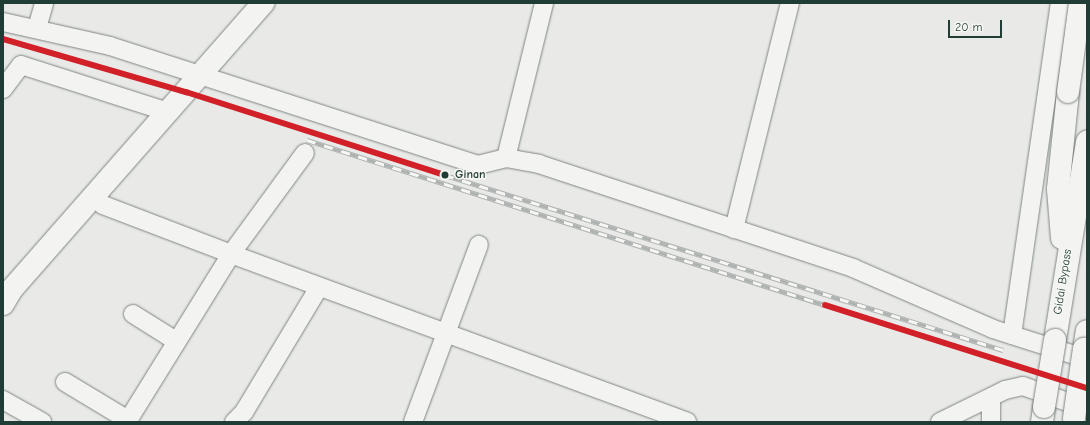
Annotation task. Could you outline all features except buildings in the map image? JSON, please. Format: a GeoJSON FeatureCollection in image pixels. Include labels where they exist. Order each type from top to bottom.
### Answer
{"type":"FeatureCollection","features":[{"type":"Feature","properties":{"kind":"main road"},"geometry":{"type":"LineString","coordinates":[[3,304],[92,196],[168,112],[262,3]]}},
{"type":"Feature","properties":{"kind":"main road"},"geometry":{"type":"LineString","coordinates":[[1064,271],[1058,189],[1068,92],[1080,3]]}},
{"type":"Feature","properties":{"kind":"main road","name":"Gidai Bypass"},"geometry":{"type":"LineString","coordinates":[[1043,415],[1064,271],[1087,142]]}},
{"type":"Feature","properties":{"kind":"main road"},"geometry":{"type":"LineString","coordinates":[[1078,416],[1086,347]]}},
{"type":"Feature","properties":{"kind":"street"},"geometry":{"type":"LineString","coordinates":[[37,28],[44,3]]}},
{"type":"Feature","properties":{"kind":"street"},"geometry":{"type":"LineString","coordinates":[[506,158],[544,3]]}},
{"type":"Feature","properties":{"kind":"street"},"geometry":{"type":"LineString","coordinates":[[734,229],[790,3]]}},
{"type":"Feature","properties":{"kind":"street"},"geometry":{"type":"LineString","coordinates":[[1012,335],[1060,3]]}},
{"type":"Feature","properties":{"kind":"street"},"geometry":{"type":"LineString","coordinates":[[1065,3],[1087,8]]}},
{"type":"Feature","properties":{"kind":"street"},"geometry":{"type":"LineString","coordinates":[[3,22],[37,28],[110,46],[478,165],[506,158],[539,164],[853,268],[1012,335],[1086,347]]}},
{"type":"Feature","properties":{"kind":"street"},"geometry":{"type":"LineString","coordinates":[[3,88],[21,65],[168,112]]}},
{"type":"Feature","properties":{"kind":"street"},"geometry":{"type":"LineString","coordinates":[[65,382],[127,421],[231,254],[305,153]]}},
{"type":"Feature","properties":{"kind":"street"},"geometry":{"type":"LineString","coordinates":[[92,196],[103,205],[231,254],[668,419],[687,422]]}},
{"type":"Feature","properties":{"kind":"street"},"geometry":{"type":"LineString","coordinates":[[413,422],[479,245]]}},
{"type":"Feature","properties":{"kind":"street"},"geometry":{"type":"LineString","coordinates":[[234,422],[244,412],[319,287]]}},
{"type":"Feature","properties":{"kind":"street"},"geometry":{"type":"LineString","coordinates":[[133,314],[176,341]]}},
{"type":"Feature","properties":{"kind":"street"},"geometry":{"type":"LineString","coordinates":[[940,422],[991,399],[1006,390],[1023,386],[1078,416]]}},
{"type":"Feature","properties":{"kind":"street"},"geometry":{"type":"LineString","coordinates":[[991,399],[991,422]]}},
{"type":"Feature","properties":{"kind":"street"},"geometry":{"type":"LineString","coordinates":[[3,400],[42,422]]}},
{"type":"Feature","properties":{"kind":"railway"},"geometry":{"type":"LineString","coordinates":[[307,140],[825,305]]}},
{"type":"Feature","properties":{"kind":"railway"},"geometry":{"type":"LineString","coordinates":[[445,175],[1003,350]]}},
{"type":"Feature","properties":{"kind":"transit line"},"geometry":{"type":"LineString","coordinates":[[3,39],[186,92],[445,175]]}},
{"type":"Feature","properties":{"kind":"transit line"},"geometry":{"type":"LineString","coordinates":[[825,305],[1087,388]]}},
{"type":"Feature","properties":{"kind":"place","name":"Ginan"},"geometry":{"type":"Point","coordinates":[445,175]}}]}
